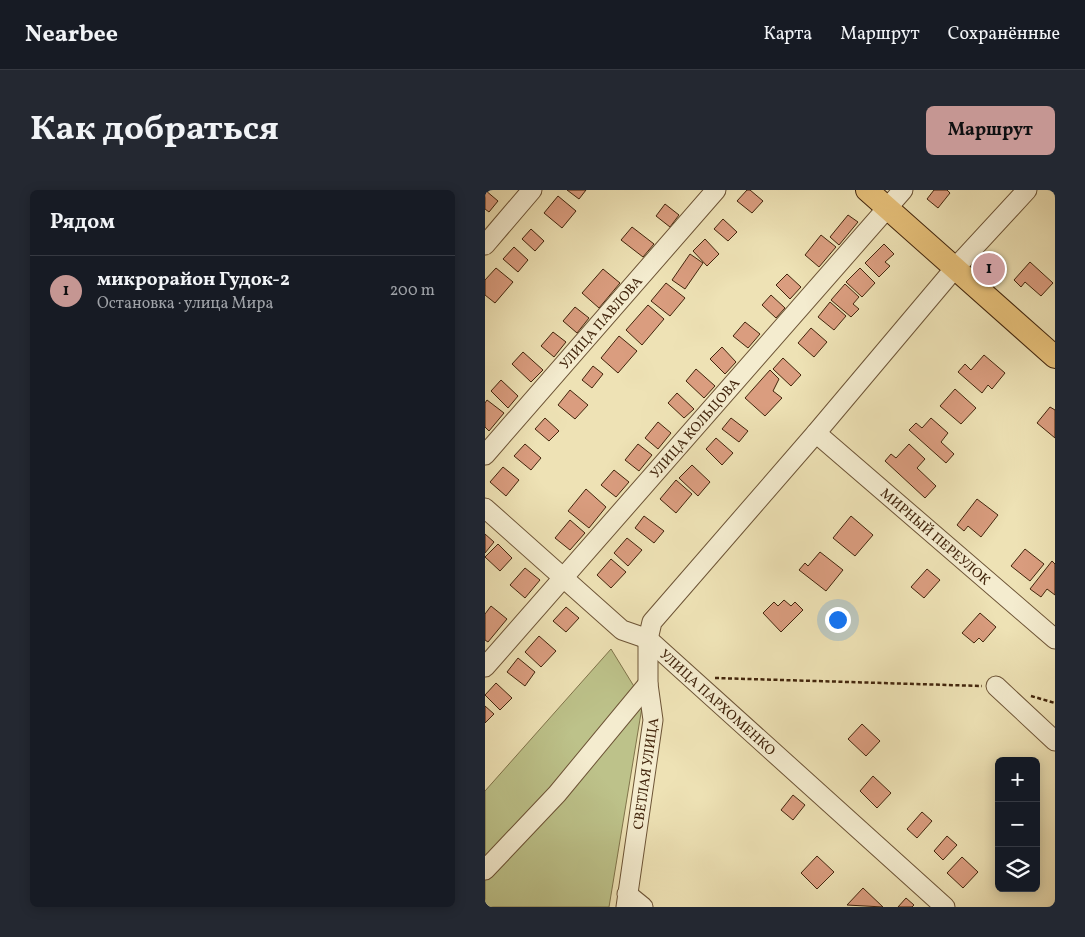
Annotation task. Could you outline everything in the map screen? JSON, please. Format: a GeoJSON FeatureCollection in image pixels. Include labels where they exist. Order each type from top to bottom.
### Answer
{"type":"FeatureCollection","features":[{"type":"Feature","properties":{"kind":"main road"},"geometry":{"type":"LineString","coordinates":[[867,190],[1055,357]]}},
{"type":"Feature","properties":{"kind":"street"},"geometry":{"type":"LineString","coordinates":[[485,244],[532,190]]}},
{"type":"Feature","properties":{"kind":"street","name":"УЛИЦА ПАВЛОВА"},"geometry":{"type":"LineString","coordinates":[[485,455],[716,190]]}},
{"type":"Feature","properties":{"kind":"street","name":"УЛИЦА КОЛЬЦОВА"},"geometry":{"type":"LineString","coordinates":[[485,667],[565,578],[903,190]]}},
{"type":"Feature","properties":{"kind":"street"},"geometry":{"type":"LineString","coordinates":[[648,639],[652,622],[816,434],[955,268],[1027,190]]}},
{"type":"Feature","properties":{"kind":"street","name":"МИРНЫЙ ПЕРЕУЛОК"},"geometry":{"type":"LineString","coordinates":[[816,434],[1055,638]]}},
{"type":"Feature","properties":{"kind":"street","name":"УЛИЦА ПАРХОМЕНКО"},"geometry":{"type":"LineString","coordinates":[[485,508],[622,630],[648,639],[945,907]]}},
{"type":"Feature","properties":{"kind":"street","name":"СВЕТЛАЯ УЛИЦА"},"geometry":{"type":"LineString","coordinates":[[627,901],[653,720],[648,684],[648,639]]}},
{"type":"Feature","properties":{"kind":"street"},"geometry":{"type":"LineString","coordinates":[[485,870],[557,794],[648,684]]}},
{"type":"Feature","properties":{"kind":"street"},"geometry":{"type":"LineString","coordinates":[[996,686],[1055,740]]}},
{"type":"Feature","properties":{"kind":"street"},"geometry":{"type":"LineString","coordinates":[[627,901],[643,907]]}},
{"type":"Feature","properties":{"kind":"path"},"geometry":{"type":"LineString","coordinates":[[691,678],[996,686]]}},
{"type":"Feature","properties":{"kind":"path"},"geometry":{"type":"LineString","coordinates":[[1029,696],[1055,703]]}},
{"type":"Feature","properties":{"kind":"green space"},"geometry":{"type":"Polygon","coordinates":[[[611,649],[643,701],[609,907],[485,907],[485,791],[611,649]]]}},
{"type":"Feature","properties":{"kind":"building"},"geometry":{"type":"Polygon","coordinates":[[[485,190],[498,201],[489,212],[485,209],[485,190]]]}},
{"type":"Feature","properties":{"kind":"building"},"geometry":{"type":"Polygon","coordinates":[[[567,190],[586,190],[579,199],[567,190]]]}},
{"type":"Feature","properties":{"kind":"building"},"geometry":{"type":"Polygon","coordinates":[[[747,190],[750,190],[763,201],[752,213],[737,201],[747,190]]]}},
{"type":"Feature","properties":{"kind":"building"},"geometry":{"type":"Polygon","coordinates":[[[934,190],[947,190],[950,193],[938,208],[927,199],[934,190]]]}},
{"type":"Feature","properties":{"kind":"building"},"geometry":{"type":"Polygon","coordinates":[[[558,196],[576,211],[562,228],[544,213],[558,196]]]}},
{"type":"Feature","properties":{"kind":"building"},"geometry":{"type":"Polygon","coordinates":[[[665,204],[679,215],[670,227],[656,216],[665,204]]]}},
{"type":"Feature","properties":{"kind":"building"},"geometry":{"type":"Polygon","coordinates":[[[848,215],[858,222],[839,245],[830,237],[848,215]]]}},
{"type":"Feature","properties":{"kind":"building"},"geometry":{"type":"Polygon","coordinates":[[[723,219],[737,232],[728,241],[714,229],[723,219]]]}},
{"type":"Feature","properties":{"kind":"building"},"geometry":{"type":"Polygon","coordinates":[[[632,227],[654,244],[643,257],[621,240],[632,227]]]}},
{"type":"Feature","properties":{"kind":"building"},"geometry":{"type":"Polygon","coordinates":[[[531,229],[544,241],[535,251],[522,239],[531,229]]]}},
{"type":"Feature","properties":{"kind":"building"},"geometry":{"type":"Polygon","coordinates":[[[821,235],[836,247],[819,267],[805,255],[821,235]]]}},
{"type":"Feature","properties":{"kind":"building"},"geometry":{"type":"Polygon","coordinates":[[[705,239],[719,254],[707,266],[693,251],[705,239]]]}},
{"type":"Feature","properties":{"kind":"building"},"geometry":{"type":"Polygon","coordinates":[[[884,244],[894,254],[885,262],[890,266],[879,277],[865,263],[884,244]]]}},
{"type":"Feature","properties":{"kind":"building"},"geometry":{"type":"Polygon","coordinates":[[[514,247],[528,260],[518,272],[503,259],[514,247]]]}},
{"type":"Feature","properties":{"kind":"building"},"geometry":{"type":"Polygon","coordinates":[[[690,254],[703,263],[685,289],[672,280],[690,254]]]}},
{"type":"Feature","properties":{"kind":"building"},"geometry":{"type":"Polygon","coordinates":[[[1030,262],[1053,283],[1041,296],[1025,282],[1021,287],[1014,280],[1030,262]]]}},
{"type":"Feature","properties":{"kind":"building"},"geometry":{"type":"Polygon","coordinates":[[[496,268],[513,282],[495,303],[485,295],[485,280],[496,268]]]}},
{"type":"Feature","properties":{"kind":"building"},"geometry":{"type":"Polygon","coordinates":[[[860,268],[875,283],[862,297],[846,282],[860,268]]]}},
{"type":"Feature","properties":{"kind":"building"},"geometry":{"type":"Polygon","coordinates":[[[603,269],[620,283],[599,308],[582,293],[603,269]]]}},
{"type":"Feature","properties":{"kind":"building"},"geometry":{"type":"Polygon","coordinates":[[[787,274],[801,287],[790,299],[776,285],[787,274]]]}},
{"type":"Feature","properties":{"kind":"building"},"geometry":{"type":"Polygon","coordinates":[[[666,283],[685,298],[670,316],[651,301],[666,283]]]}},
{"type":"Feature","properties":{"kind":"building"},"geometry":{"type":"Polygon","coordinates":[[[845,284],[859,297],[853,304],[859,309],[851,317],[831,300],[845,284]]]}},
{"type":"Feature","properties":{"kind":"building"},"geometry":{"type":"Polygon","coordinates":[[[771,295],[785,308],[776,318],[762,305],[771,295]]]}},
{"type":"Feature","properties":{"kind":"building"},"geometry":{"type":"Polygon","coordinates":[[[830,302],[846,316],[834,330],[818,317],[830,302]]]}},
{"type":"Feature","properties":{"kind":"building"},"geometry":{"type":"Polygon","coordinates":[[[648,305],[664,319],[642,345],[626,330],[648,305]]]}},
{"type":"Feature","properties":{"kind":"building"},"geometry":{"type":"Polygon","coordinates":[[[575,307],[589,318],[577,333],[563,321],[575,307]]]}},
{"type":"Feature","properties":{"kind":"building"},"geometry":{"type":"Polygon","coordinates":[[[745,322],[760,334],[748,348],[733,336],[745,322]]]}},
{"type":"Feature","properties":{"kind":"building"},"geometry":{"type":"Polygon","coordinates":[[[811,328],[827,342],[814,357],[798,343],[811,328]]]}},
{"type":"Feature","properties":{"kind":"building"},"geometry":{"type":"Polygon","coordinates":[[[553,332],[566,342],[554,357],[541,346],[553,332]]]}},
{"type":"Feature","properties":{"kind":"building"},"geometry":{"type":"Polygon","coordinates":[[[619,336],[637,351],[618,373],[601,358],[619,336]]]}},
{"type":"Feature","properties":{"kind":"building"},"geometry":{"type":"Polygon","coordinates":[[[722,347],[736,362],[725,374],[710,359],[722,347]]]}},
{"type":"Feature","properties":{"kind":"building"},"geometry":{"type":"Polygon","coordinates":[[[523,352],[543,370],[531,382],[512,364],[523,352]]]}},
{"type":"Feature","properties":{"kind":"building"},"geometry":{"type":"Polygon","coordinates":[[[984,355],[1005,373],[992,389],[988,385],[982,393],[958,372],[965,364],[971,370],[984,355]]]}},
{"type":"Feature","properties":{"kind":"building"},"geometry":{"type":"Polygon","coordinates":[[[783,358],[801,375],[791,386],[773,369],[783,358]]]}},
{"type":"Feature","properties":{"kind":"building"},"geometry":{"type":"Polygon","coordinates":[[[593,366],[603,374],[592,388],[582,380],[593,366]]]}},
{"type":"Feature","properties":{"kind":"building"},"geometry":{"type":"Polygon","coordinates":[[[696,369],[715,386],[704,398],[686,381],[696,369]]]}},
{"type":"Feature","properties":{"kind":"building"},"geometry":{"type":"Polygon","coordinates":[[[770,370],[779,379],[773,391],[782,398],[765,416],[745,398],[770,370]]]}},
{"type":"Feature","properties":{"kind":"building"},"geometry":{"type":"Polygon","coordinates":[[[501,380],[518,396],[508,408],[491,391],[501,380]]]}},
{"type":"Feature","properties":{"kind":"building"},"geometry":{"type":"Polygon","coordinates":[[[955,389],[976,408],[961,424],[940,406],[955,389]]]}},
{"type":"Feature","properties":{"kind":"building"},"geometry":{"type":"Polygon","coordinates":[[[570,390],[588,405],[575,419],[558,405],[570,390]]]}},
{"type":"Feature","properties":{"kind":"building"},"geometry":{"type":"Polygon","coordinates":[[[677,393],[694,409],[684,418],[668,403],[677,393]]]}},
{"type":"Feature","properties":{"kind":"building"},"geometry":{"type":"Polygon","coordinates":[[[487,400],[504,413],[489,431],[485,427],[485,403],[487,400]]]}},
{"type":"Feature","properties":{"kind":"building"},"geometry":{"type":"Polygon","coordinates":[[[1050,407],[1055,410],[1055,438],[1037,423],[1050,407]]]}},
{"type":"Feature","properties":{"kind":"building"},"geometry":{"type":"Polygon","coordinates":[[[545,418],[559,431],[549,441],[535,429],[545,418]]]}},
{"type":"Feature","properties":{"kind":"building"},"geometry":{"type":"Polygon","coordinates":[[[731,418],[748,431],[739,442],[722,429],[731,418]]]}},
{"type":"Feature","properties":{"kind":"building"},"geometry":{"type":"Polygon","coordinates":[[[931,418],[948,433],[941,442],[954,454],[946,463],[909,430],[916,423],[922,428],[931,418]]]}},
{"type":"Feature","properties":{"kind":"building"},"geometry":{"type":"Polygon","coordinates":[[[658,422],[671,433],[658,449],[645,438],[658,422]]]}},
{"type":"Feature","properties":{"kind":"building"},"geometry":{"type":"Polygon","coordinates":[[[716,438],[733,453],[722,465],[706,449],[716,438]]]}},
{"type":"Feature","properties":{"kind":"building"},"geometry":{"type":"Polygon","coordinates":[[[525,444],[541,458],[531,470],[514,456],[525,444]]]}},
{"type":"Feature","properties":{"kind":"building"},"geometry":{"type":"Polygon","coordinates":[[[638,444],[652,455],[639,471],[625,460],[638,444]]]}},
{"type":"Feature","properties":{"kind":"building"},"geometry":{"type":"Polygon","coordinates":[[[909,444],[925,459],[917,468],[936,486],[925,498],[885,461],[891,454],[896,458],[909,444]]]}},
{"type":"Feature","properties":{"kind":"building"},"geometry":{"type":"Polygon","coordinates":[[[692,465],[710,482],[698,496],[679,478],[692,465]]]}},
{"type":"Feature","properties":{"kind":"building"},"geometry":{"type":"Polygon","coordinates":[[[503,467],[519,480],[506,496],[490,482],[503,467]]]}},
{"type":"Feature","properties":{"kind":"building"},"geometry":{"type":"Polygon","coordinates":[[[614,470],[629,482],[616,497],[601,485],[614,470]]]}},
{"type":"Feature","properties":{"kind":"building"},"geometry":{"type":"Polygon","coordinates":[[[676,480],[692,494],[676,513],[660,499],[676,480]]]}},
{"type":"Feature","properties":{"kind":"building"},"geometry":{"type":"Polygon","coordinates":[[[586,489],[606,507],[589,528],[568,511],[586,489]]]}},
{"type":"Feature","properties":{"kind":"building"},"geometry":{"type":"Polygon","coordinates":[[[977,499],[998,515],[981,537],[968,526],[964,531],[957,525],[977,499]]]}},
{"type":"Feature","properties":{"kind":"building"},"geometry":{"type":"Polygon","coordinates":[[[644,516],[664,531],[654,543],[635,528],[644,516]]]}},
{"type":"Feature","properties":{"kind":"building"},"geometry":{"type":"Polygon","coordinates":[[[851,516],[873,535],[855,556],[833,538],[851,516]]]}},
{"type":"Feature","properties":{"kind":"building"},"geometry":{"type":"Polygon","coordinates":[[[570,520],[585,533],[570,550],[555,538],[570,520]]]}},
{"type":"Feature","properties":{"kind":"building"},"geometry":{"type":"Polygon","coordinates":[[[485,534],[494,542],[485,553],[485,534]]]}},
{"type":"Feature","properties":{"kind":"building"},"geometry":{"type":"Polygon","coordinates":[[[627,538],[642,550],[628,566],[614,553],[627,538]]]}},
{"type":"Feature","properties":{"kind":"building"},"geometry":{"type":"Polygon","coordinates":[[[498,544],[512,558],[500,571],[485,557],[498,544]]]}},
{"type":"Feature","properties":{"kind":"building"},"geometry":{"type":"Polygon","coordinates":[[[1025,549],[1044,564],[1030,581],[1011,566],[1025,549]]]}},
{"type":"Feature","properties":{"kind":"building"},"geometry":{"type":"Polygon","coordinates":[[[820,552],[843,570],[826,591],[799,570],[805,563],[808,566],[820,552]]]}},
{"type":"Feature","properties":{"kind":"building"},"geometry":{"type":"Polygon","coordinates":[[[611,559],[626,572],[611,588],[597,575],[611,559]]]}},
{"type":"Feature","properties":{"kind":"building"},"geometry":{"type":"Polygon","coordinates":[[[1052,561],[1055,564],[1055,595],[1047,589],[1041,597],[1030,589],[1052,561]]]}},
{"type":"Feature","properties":{"kind":"building"},"geometry":{"type":"Polygon","coordinates":[[[525,568],[540,580],[525,598],[510,585],[525,568]]]}},
{"type":"Feature","properties":{"kind":"building"},"geometry":{"type":"Polygon","coordinates":[[[927,569],[940,580],[924,598],[911,587],[927,569]]]}},
{"type":"Feature","properties":{"kind":"building"},"geometry":{"type":"Polygon","coordinates":[[[784,600],[791,606],[795,602],[803,610],[781,632],[763,613],[774,602],[778,606],[784,600]]]}},
{"type":"Feature","properties":{"kind":"building"},"geometry":{"type":"Polygon","coordinates":[[[491,606],[507,619],[488,642],[485,640],[485,614],[491,606]]]}},
{"type":"Feature","properties":{"kind":"building"},"geometry":{"type":"Polygon","coordinates":[[[566,607],[579,618],[566,632],[553,621],[566,607]]]}},
{"type":"Feature","properties":{"kind":"building"},"geometry":{"type":"Polygon","coordinates":[[[980,613],[996,627],[983,642],[979,638],[974,643],[962,633],[980,613]]]}},
{"type":"Feature","properties":{"kind":"building"},"geometry":{"type":"Polygon","coordinates":[[[539,636],[556,651],[541,667],[525,652],[539,636]]]}},
{"type":"Feature","properties":{"kind":"building"},"geometry":{"type":"Polygon","coordinates":[[[518,658],[535,672],[525,686],[507,672],[518,658]]]}},
{"type":"Feature","properties":{"kind":"building"},"geometry":{"type":"Polygon","coordinates":[[[496,683],[512,698],[500,710],[485,695],[496,683]]]}},
{"type":"Feature","properties":{"kind":"building"},"geometry":{"type":"Polygon","coordinates":[[[485,706],[494,714],[485,723],[485,706]]]}},
{"type":"Feature","properties":{"kind":"building"},"geometry":{"type":"Polygon","coordinates":[[[862,724],[880,741],[866,756],[848,739],[862,724]]]}},
{"type":"Feature","properties":{"kind":"building"},"geometry":{"type":"Polygon","coordinates":[[[873,776],[891,793],[877,808],[860,791],[873,776]]]}},
{"type":"Feature","properties":{"kind":"building"},"geometry":{"type":"Polygon","coordinates":[[[793,795],[805,805],[793,820],[781,810],[793,795]]]}},
{"type":"Feature","properties":{"kind":"building"},"geometry":{"type":"Polygon","coordinates":[[[922,812],[932,821],[917,838],[907,829],[922,812]]]}},
{"type":"Feature","properties":{"kind":"building"},"geometry":{"type":"Polygon","coordinates":[[[947,836],[957,845],[943,860],[934,851],[947,836]]]}},
{"type":"Feature","properties":{"kind":"building"},"geometry":{"type":"Polygon","coordinates":[[[817,856],[834,872],[817,889],[801,873],[817,856]]]}},
{"type":"Feature","properties":{"kind":"building"},"geometry":{"type":"Polygon","coordinates":[[[962,857],[978,872],[963,888],[947,873],[962,857]]]}},
{"type":"Feature","properties":{"kind":"building"},"geometry":{"type":"Polygon","coordinates":[[[863,888],[883,907],[847,905],[863,888]]]}},
{"type":"Feature","properties":{"kind":"building"},"geometry":{"type":"Polygon","coordinates":[[[906,898],[914,905],[912,907],[898,907],[906,898]]]}},
{"type":"Feature","properties":{"kind":"place","name":"микрорайон Гудок-2"},"geometry":{"type":"Point","coordinates":[989,269]}}]}
